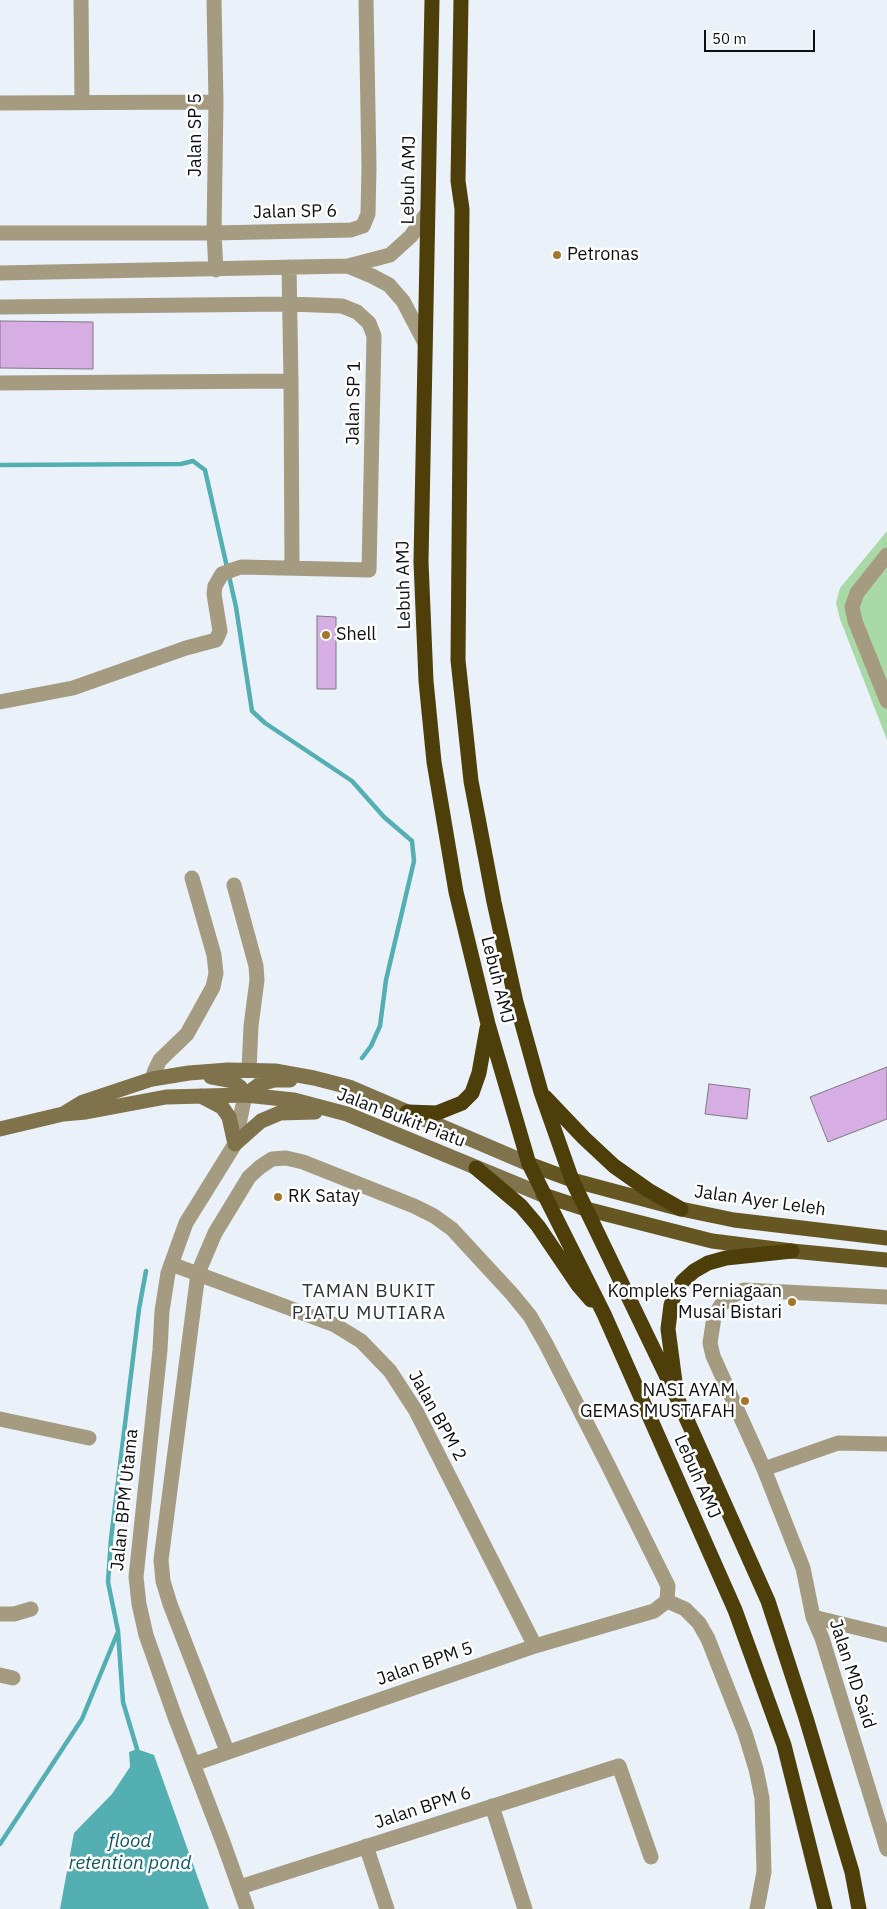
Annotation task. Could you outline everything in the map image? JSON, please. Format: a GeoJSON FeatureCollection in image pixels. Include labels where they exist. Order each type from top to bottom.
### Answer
{"type":"FeatureCollection","features":[{"type":"Feature","properties":{"kind":"highway","name":"Lebuh AMJ"},"geometry":{"type":"LineString","coordinates":[[432,0],[421,562],[426,681],[434,762],[456,892],[488,1024],[529,1164],[604,1314],[735,1610],[784,1745],[825,1909]]}},
{"type":"Feature","properties":{"kind":"highway","name":"Lebuh AMJ"},"geometry":{"type":"LineString","coordinates":[[460,0],[458,181],[462,209],[458,660],[473,791],[516,1002],[541,1092],[572,1180],[679,1402],[768,1601],[806,1718],[849,1863],[859,1909]]}},
{"type":"Feature","properties":{"kind":"highway"},"geometry":{"type":"LineString","coordinates":[[407,1112],[437,1113],[451,1109],[472,1093],[479,1074],[488,1024]]}},
{"type":"Feature","properties":{"kind":"highway"},"geometry":{"type":"LineString","coordinates":[[541,1092],[584,1138],[614,1166],[648,1190],[681,1209]]}},
{"type":"Feature","properties":{"kind":"highway"},"geometry":{"type":"LineString","coordinates":[[476,1168],[521,1206],[538,1226],[578,1285],[604,1314]]}},
{"type":"Feature","properties":{"kind":"highway"},"geometry":{"type":"LineString","coordinates":[[679,1402],[668,1329],[673,1299],[683,1281],[694,1271],[708,1263],[726,1258],[792,1251]]}},
{"type":"Feature","properties":{"kind":"main road","name":"Jalan Bukit Piatu"},"geometry":{"type":"LineString","coordinates":[[63,1114],[83,1102],[152,1079],[249,1070],[275,1071],[349,1087],[529,1164]]}},
{"type":"Feature","properties":{"kind":"main road"},"geometry":{"type":"LineString","coordinates":[[190,1074],[232,1081],[240,1086],[245,1095],[260,1084],[274,1080],[314,1078]]}},
{"type":"Feature","properties":{"kind":"main road"},"geometry":{"type":"LineString","coordinates":[[200,1095],[222,1107],[229,1117],[235,1144],[261,1121],[280,1113],[347,1114]]}},
{"type":"Feature","properties":{"kind":"main road","name":"Jalan Bukit Piatu"},"geometry":{"type":"LineString","coordinates":[[0,1129],[63,1114],[86,1112],[166,1097],[245,1095],[294,1100],[347,1114],[543,1195]]}},
{"type":"Feature","properties":{"kind":"main road","name":"Jalan Ayer Leleh"},"geometry":{"type":"LineString","coordinates":[[529,1164],[572,1180],[681,1209],[734,1220],[887,1238]]}},
{"type":"Feature","properties":{"kind":"main road"},"geometry":{"type":"LineString","coordinates":[[543,1195],[586,1209],[712,1241],[887,1260]]}},
{"type":"Feature","properties":{"kind":"street"},"geometry":{"type":"LineString","coordinates":[[81,0],[82,101]]}},
{"type":"Feature","properties":{"kind":"street","name":"Jalan SP 5"},"geometry":{"type":"LineString","coordinates":[[214,0],[216,102],[214,233],[216,270]]}},
{"type":"Feature","properties":{"kind":"street","name":"Jalan SP 6"},"geometry":{"type":"LineString","coordinates":[[0,233],[214,233],[351,230],[363,226],[368,214],[366,0]]}},
{"type":"Feature","properties":{"kind":"street"},"geometry":{"type":"LineString","coordinates":[[0,102],[216,102]]}},
{"type":"Feature","properties":{"kind":"street"},"geometry":{"type":"LineString","coordinates":[[0,273],[348,266],[390,255],[411,236],[427,213]]}},
{"type":"Feature","properties":{"kind":"street"},"geometry":{"type":"LineString","coordinates":[[348,266],[372,276],[389,286],[403,301],[425,343]]}},
{"type":"Feature","properties":{"kind":"street"},"geometry":{"type":"LineString","coordinates":[[0,702],[73,688],[186,648],[216,640],[220,631],[214,594],[218,580],[227,572],[241,567],[292,568],[289,267]]}},
{"type":"Feature","properties":{"kind":"street","name":"Jalan SP 1"},"geometry":{"type":"LineString","coordinates":[[0,307],[290,304],[342,306],[357,312],[369,323],[374,336],[369,570],[292,568]]}},
{"type":"Feature","properties":{"kind":"street"},"geometry":{"type":"LineString","coordinates":[[0,383],[291,381]]}},
{"type":"Feature","properties":{"kind":"street"},"geometry":{"type":"LineString","coordinates":[[887,555],[857,593],[852,607],[855,621],[887,701]]}},
{"type":"Feature","properties":{"kind":"street"},"geometry":{"type":"LineString","coordinates":[[152,1079],[154,1070],[160,1060],[178,1043],[194,1023],[215,980],[214,955],[192,878]]}},
{"type":"Feature","properties":{"kind":"street"},"geometry":{"type":"LineString","coordinates":[[234,885],[256,966],[257,980],[251,1026],[249,1070]]}},
{"type":"Feature","properties":{"kind":"street","name":"Jalan BPM Utama"},"geometry":{"type":"LineString","coordinates":[[245,1095],[235,1144],[186,1223],[168,1273],[162,1311],[160,1350],[136,1577],[139,1604],[146,1635],[247,1909]]}},
{"type":"Feature","properties":{"kind":"street"},"geometry":{"type":"LineString","coordinates":[[227,1752],[170,1604],[163,1581],[161,1560],[198,1273],[218,1227],[244,1184],[260,1166],[272,1159],[286,1158],[303,1162],[414,1206],[452,1229],[530,1316],[668,1586],[667,1601],[685,1609],[699,1623],[708,1639],[745,1733],[756,1769],[762,1798],[764,1863],[757,1909]]}},
{"type":"Feature","properties":{"kind":"street","name":"Jalan BPM 2"},"geometry":{"type":"LineString","coordinates":[[172,1264],[335,1326],[361,1341],[390,1371],[416,1411],[536,1646]]}},
{"type":"Feature","properties":{"kind":"street","name":"Jalan MD Said"},"geometry":{"type":"LineString","coordinates":[[887,1297],[744,1290],[732,1296],[721,1305],[714,1317],[710,1343],[713,1356],[764,1469],[802,1568],[814,1617],[887,1848]]}},
{"type":"Feature","properties":{"kind":"street"},"geometry":{"type":"LineString","coordinates":[[0,1419],[89,1438]]}},
{"type":"Feature","properties":{"kind":"street"},"geometry":{"type":"LineString","coordinates":[[764,1469],[818,1449],[838,1444],[887,1444]]}},
{"type":"Feature","properties":{"kind":"street","name":"Jalan BPM 5"},"geometry":{"type":"LineString","coordinates":[[194,1764],[536,1646],[654,1611],[667,1601]]}},
{"type":"Feature","properties":{"kind":"street"},"geometry":{"type":"LineString","coordinates":[[0,1614],[14,1614],[31,1609]]}},
{"type":"Feature","properties":{"kind":"street"},"geometry":{"type":"LineString","coordinates":[[814,1617],[887,1635]]}},
{"type":"Feature","properties":{"kind":"street","name":"Jalan BPM 6"},"geometry":{"type":"LineString","coordinates":[[240,1887],[618,1766],[651,1857]]}},
{"type":"Feature","properties":{"kind":"street"},"geometry":{"type":"LineString","coordinates":[[492,1806],[526,1909]]}},
{"type":"Feature","properties":{"kind":"street"},"geometry":{"type":"LineString","coordinates":[[366,1846],[387,1909]]}},
{"type":"Feature","properties":{"kind":"green space"},"geometry":{"type":"Polygon","coordinates":[[[887,531],[887,740],[840,619],[836,603],[840,588],[887,531]]]}},
{"type":"Feature","properties":{"kind":"water","name":"flood retention pond"},"geometry":{"type":"Polygon","coordinates":[[[137,1749],[154,1755],[209,1909],[60,1909],[74,1833],[112,1794],[130,1767],[129,1752],[137,1749]]]}},
{"type":"Feature","properties":{"kind":"building"},"geometry":{"type":"Polygon","coordinates":[[[0,321],[93,322],[93,369],[0,368],[0,321]]]}},
{"type":"Feature","properties":{"kind":"building","name":"Shell"},"geometry":{"type":"Polygon","coordinates":[[[317,616],[336,617],[336,689],[317,689],[317,616]]]}},
{"type":"Feature","properties":{"kind":"building"},"geometry":{"type":"Polygon","coordinates":[[[887,1067],[887,1119],[828,1142],[810,1097],[887,1067]]]}},
{"type":"Feature","properties":{"kind":"building"},"geometry":{"type":"Polygon","coordinates":[[[709,1084],[750,1089],[747,1119],[705,1114],[709,1084]]]}},
{"type":"Feature","properties":{"kind":"waterway"},"geometry":{"type":"LineString","coordinates":[[0,465],[181,464],[193,461],[205,470],[236,607],[252,711],[265,723],[352,781],[384,817],[412,841],[414,861],[386,980],[380,1026],[371,1046],[362,1058]]}},
{"type":"Feature","properties":{"kind":"waterway"},"geometry":{"type":"LineString","coordinates":[[137,1749],[123,1702],[118,1631],[108,1582],[111,1539],[139,1309],[146,1271]]}},
{"type":"Feature","properties":{"kind":"waterway"},"geometry":{"type":"LineString","coordinates":[[0,1844],[82,1719],[117,1634]]}},
{"type":"Feature","properties":{"kind":"place","name":"Petronas"},"geometry":{"type":"Point","coordinates":[557,255]}},
{"type":"Feature","properties":{"kind":"place","name":"Shell"},"geometry":{"type":"Point","coordinates":[326,635]}},
{"type":"Feature","properties":{"kind":"place","name":"RK Satay"},"geometry":{"type":"Point","coordinates":[278,1197]}},
{"type":"Feature","properties":{"kind":"place","name":"Kompleks Perniagaan Musai Bistari"},"geometry":{"type":"Point","coordinates":[792,1302]}},
{"type":"Feature","properties":{"kind":"place","name":"NASI AYAM GEMAS MUSTAFAH"},"geometry":{"type":"Point","coordinates":[745,1401]}},
{"type":"Feature","properties":{"kind":"district","name":"TAMAN BUKIT PIATU MUTIARA"},"geometry":{"type":"Point","coordinates":[369,1303]}}]}
